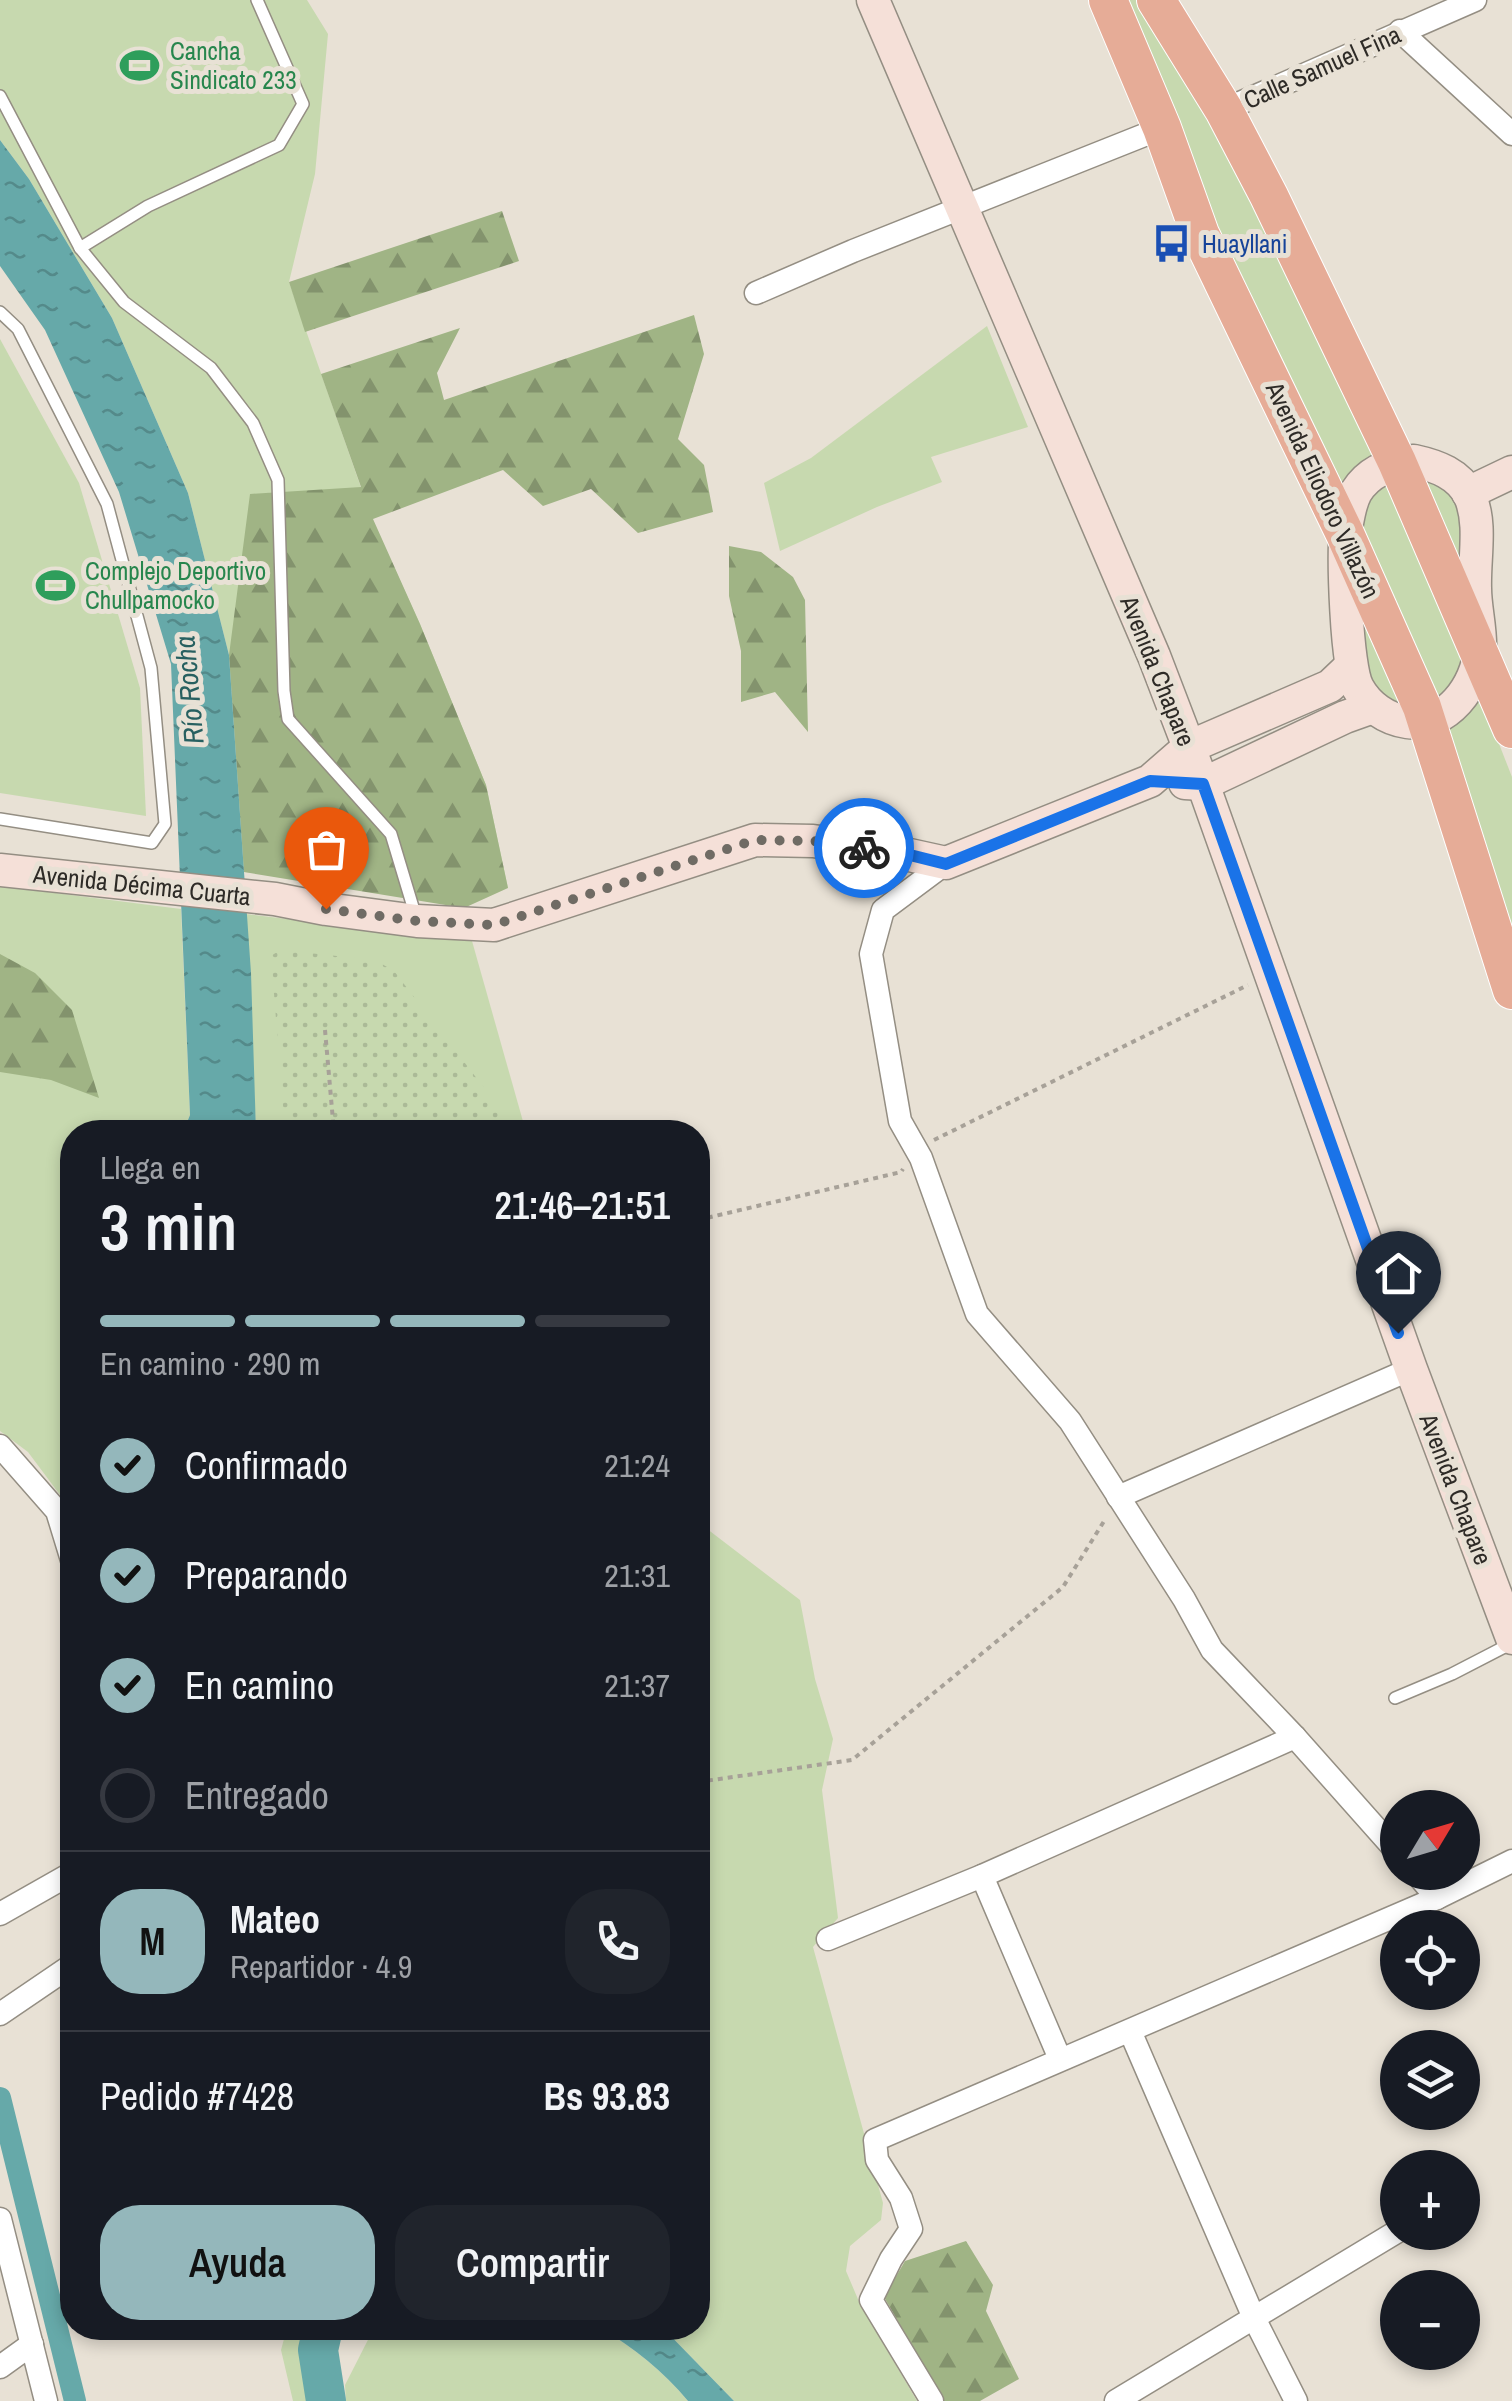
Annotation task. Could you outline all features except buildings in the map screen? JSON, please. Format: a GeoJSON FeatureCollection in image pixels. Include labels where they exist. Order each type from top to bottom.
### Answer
{"type":"FeatureCollection","features":[{"type":"Feature","properties":{"kind":"highway","name":"Avenida Eliodoro Villazón"},"geometry":{"type":"LineString","coordinates":[[1108,0],[1162,128],[1200,234],[1345,534],[1427,720],[1512,990]]}},
{"type":"Feature","properties":{"kind":"highway"},"geometry":{"type":"LineString","coordinates":[[1156,0],[1224,110],[1269,196],[1398,462],[1512,729]]}},
{"type":"Feature","properties":{"kind":"main road","name":"Avenida Chapare"},"geometry":{"type":"LineString","coordinates":[[873,0],[1146,638],[1189,748],[1512,1640]]}},
{"type":"Feature","properties":{"kind":"main road"},"geometry":{"type":"LineString","coordinates":[[1398,462],[1434,465],[1451,473],[1468,493],[1475,513],[1474,591],[1480,649],[1465,692],[1456,705],[1427,720],[1393,718],[1372,708],[1356,687],[1350,667],[1345,534],[1349,511],[1366,480],[1398,462]]}},
{"type":"Feature","properties":{"kind":"main road"},"geometry":{"type":"LineString","coordinates":[[1468,493],[1512,472]]}},
{"type":"Feature","properties":{"kind":"main road"},"geometry":{"type":"LineString","coordinates":[[946,864],[1150,781],[1189,748],[1330,686],[1350,667]]}},
{"type":"Feature","properties":{"kind":"main road"},"geometry":{"type":"LineString","coordinates":[[1150,781],[1203,784],[1372,708]]}},
{"type":"Feature","properties":{"kind":"main road","name":"Avenida Décima Cuarta"},"geometry":{"type":"LineString","coordinates":[[0,870],[274,899],[417,921],[494,925],[755,840],[813,841],[906,854],[946,864]]}},
{"type":"Feature","properties":{"kind":"street","name":"Calle Samuel Fina"},"geometry":{"type":"LineString","coordinates":[[1224,110],[1475,0]]}},
{"type":"Feature","properties":{"kind":"street"},"geometry":{"type":"LineString","coordinates":[[1400,31],[1512,134]]}},
{"type":"Feature","properties":{"kind":"street"},"geometry":{"type":"LineString","coordinates":[[756,293],[1162,128]]}},
{"type":"Feature","properties":{"kind":"street"},"geometry":{"type":"LineString","coordinates":[[946,864],[882,910],[871,954],[900,1121],[921,1158],[976,1314],[1070,1421],[1184,1599],[1212,1650],[1380,1833]]}},
{"type":"Feature","properties":{"kind":"street"},"geometry":{"type":"LineString","coordinates":[[1118,1497],[1411,1368]]}},
{"type":"Feature","properties":{"kind":"street"},"geometry":{"type":"LineString","coordinates":[[0,1446],[56,1510],[60,1522]]}},
{"type":"Feature","properties":{"kind":"street"},"geometry":{"type":"LineString","coordinates":[[828,1939],[982,1876],[1294,1737]]}},
{"type":"Feature","properties":{"kind":"street"},"geometry":{"type":"LineString","coordinates":[[932,2401],[871,2300],[891,2259],[912,2229],[901,2198],[877,2160],[875,2140],[1437,1898],[1512,1861]]}},
{"type":"Feature","properties":{"kind":"street"},"geometry":{"type":"LineString","coordinates":[[982,1876],[1060,2059]]}},
{"type":"Feature","properties":{"kind":"street"},"geometry":{"type":"LineString","coordinates":[[0,1914],[60,1880]]}},
{"type":"Feature","properties":{"kind":"street"},"geometry":{"type":"LineString","coordinates":[[1430,1890],[1437,1898]]}},
{"type":"Feature","properties":{"kind":"street"},"geometry":{"type":"LineString","coordinates":[[0,2014],[60,1973]]}},
{"type":"Feature","properties":{"kind":"street"},"geometry":{"type":"LineString","coordinates":[[1130,2031],[1254,2318],[1296,2401]]}},
{"type":"Feature","properties":{"kind":"street"},"geometry":{"type":"LineString","coordinates":[[0,2218],[46,2401]]}},
{"type":"Feature","properties":{"kind":"street"},"geometry":{"type":"LineString","coordinates":[[1116,2401],[1380,2243]]}},
{"type":"Feature","properties":{"kind":"street"},"geometry":{"type":"LineString","coordinates":[[0,2367],[32,2344]]}},
{"type":"Feature","properties":{"kind":"lane"},"geometry":{"type":"LineString","coordinates":[[80,248],[148,206],[279,145],[303,104],[257,0]]}},
{"type":"Feature","properties":{"kind":"lane"},"geometry":{"type":"LineString","coordinates":[[0,96],[80,248],[124,302],[211,368],[254,423],[278,480],[288,719],[391,834],[417,921]]}},
{"type":"Feature","properties":{"kind":"lane"},"geometry":{"type":"LineString","coordinates":[[0,312],[18,329],[107,504],[152,668],[164,824],[152,844],[0,819]]}},
{"type":"Feature","properties":{"kind":"lane"},"geometry":{"type":"LineString","coordinates":[[1394,1698],[1452,1674],[1512,1640]]}},
{"type":"Feature","properties":{"kind":"path"},"geometry":{"type":"LineString","coordinates":[[710,1217],[901,1172],[916,1149],[1271,974]]}},
{"type":"Feature","properties":{"kind":"path"},"geometry":{"type":"LineString","coordinates":[[325,1030],[333,1120]]}},
{"type":"Feature","properties":{"kind":"path"},"geometry":{"type":"LineString","coordinates":[[710,1780],[852,1760],[1062,1588],[1118,1497]]}},
{"type":"Feature","properties":{"kind":"green space"},"geometry":{"type":"Polygon","coordinates":[[[0,0],[307,0],[328,34],[315,174],[289,282],[372,519],[486,785],[508,888],[244,872],[229,655],[188,493],[112,318],[29,179],[0,140],[0,0]]]}},
{"type":"Feature","properties":{"kind":"green space"},"geometry":{"type":"Polygon","coordinates":[[[1127,0],[1137,0],[1206,110],[1379,458],[1345,493],[1240,291],[1127,0]]]}},
{"type":"Feature","properties":{"kind":"green space"},"geometry":{"type":"Polygon","coordinates":[[[502,211],[519,261],[305,332],[289,282],[502,211]]]}},
{"type":"Feature","properties":{"kind":"green space"},"geometry":{"type":"Polygon","coordinates":[[[694,315],[704,354],[678,439],[704,465],[713,512],[638,533],[591,489],[543,506],[503,470],[373,519],[486,785],[508,888],[464,908],[244,872],[229,655],[250,494],[361,487],[321,374],[460,328],[437,373],[444,400],[694,315]]]}},
{"type":"Feature","properties":{"kind":"green space"},"geometry":{"type":"Polygon","coordinates":[[[987,326],[1028,427],[931,457],[942,482],[780,551],[764,483],[811,458],[987,326]]]}},
{"type":"Feature","properties":{"kind":"green space","name":"Complejo Deportivo Chullpamocko"},"geometry":{"type":"Polygon","coordinates":[[[0,339],[79,483],[140,688],[146,816],[0,793],[0,339]]]}},
{"type":"Feature","properties":{"kind":"green space"},"geometry":{"type":"Polygon","coordinates":[[[1416,472],[1425,474],[1461,502],[1464,584],[1416,472]]]}},
{"type":"Feature","properties":{"kind":"green space"},"geometry":{"type":"Polygon","coordinates":[[[1390,476],[1466,647],[1462,675],[1433,707],[1360,537],[1362,507],[1390,476]]]}},
{"type":"Feature","properties":{"kind":"green space"},"geometry":{"type":"Polygon","coordinates":[[[729,546],[761,552],[793,577],[805,600],[808,732],[775,692],[741,702],[741,651],[729,596],[729,546]]]}},
{"type":"Feature","properties":{"kind":"green space"},"geometry":{"type":"Polygon","coordinates":[[[1360,591],[1408,710],[1395,706],[1370,685],[1360,591]]]}},
{"type":"Feature","properties":{"kind":"green space"},"geometry":{"type":"Polygon","coordinates":[[[1476,685],[1512,777],[1512,938],[1441,731],[1476,685]]]}},
{"type":"Feature","properties":{"kind":"green space"},"geometry":{"type":"Polygon","coordinates":[[[0,886],[181,909],[188,1120],[60,1120],[60,1495],[28,1452],[0,1431],[0,886]]]}},
{"type":"Feature","properties":{"kind":"green space"},"geometry":{"type":"Polygon","coordinates":[[[246,914],[472,941],[523,1120],[255,1120],[246,914]]]}},
{"type":"Feature","properties":{"kind":"green space"},"geometry":{"type":"Polygon","coordinates":[[[280,950],[375,960],[394,971],[509,1120],[284,1120],[271,956],[280,950]]]}},
{"type":"Feature","properties":{"kind":"green space"},"geometry":{"type":"Polygon","coordinates":[[[0,954],[35,973],[72,1010],[99,1098],[51,1080],[0,1072],[0,954]]]}},
{"type":"Feature","properties":{"kind":"green space"},"geometry":{"type":"Polygon","coordinates":[[[710,1531],[800,1600],[815,1679],[833,1739],[822,1790],[838,1918],[813,1947],[883,2203],[881,2220],[850,2246],[846,2271],[860,2304],[917,2401],[734,2401],[675,2340],[710,2340],[710,1531]]]}},
{"type":"Feature","properties":{"kind":"green space"},"geometry":{"type":"Polygon","coordinates":[[[966,2241],[993,2285],[986,2311],[1019,2379],[980,2401],[944,2401],[884,2297],[905,2261],[966,2241]]]}},
{"type":"Feature","properties":{"kind":"green space"},"geometry":{"type":"Polygon","coordinates":[[[284,2340],[306,2340],[311,2401],[293,2401],[281,2350],[284,2340]]]}},
{"type":"Feature","properties":{"kind":"green space"},"geometry":{"type":"Polygon","coordinates":[[[368,2340],[619,2340],[688,2401],[346,2401],[345,2385],[368,2340]]]}},
{"type":"Feature","properties":{"kind":"water","name":"Río Rocha"},"geometry":{"type":"Polygon","coordinates":[[[0,140],[29,179],[112,318],[188,493],[229,655],[251,973],[256,1120],[188,1120],[171,664],[119,492],[45,330],[0,266],[0,140]]]}},
{"type":"Feature","properties":{"kind":"water"},"geometry":{"type":"Polygon","coordinates":[[[619,2340],[675,2340],[734,2401],[688,2401],[619,2340]]]}},
{"type":"Feature","properties":{"kind":"waterway"},"geometry":{"type":"LineString","coordinates":[[0,2098],[75,2401]]}},
{"type":"Feature","properties":{"kind":"waterway"},"geometry":{"type":"LineString","coordinates":[[320,2340],[318,2350],[326,2401]]}},
{"type":"Feature","properties":{"kind":"way so far"},"geometry":{"type":"LineString","coordinates":[[326,909],[417,921],[494,925],[755,840],[813,841],[864,848]]}},
{"type":"Feature","properties":{"kind":"place","name":"Cancha Sindicato 233"},"geometry":{"type":"Point","coordinates":[140,65]}},
{"type":"Feature","properties":{"kind":"place","name":"Huayllani"},"geometry":{"type":"Point","coordinates":[1172,244]}},
{"type":"Feature","properties":{"kind":"place","name":"Complejo Deportivo Chullpamocko"},"geometry":{"type":"Point","coordinates":[55,585]}},
{"type":"Feature","properties":{"kind":"route"},"geometry":{"type":"LineString","coordinates":[[864,848],[946,864],[1150,781],[1203,784],[1398,1333]]}}]}
